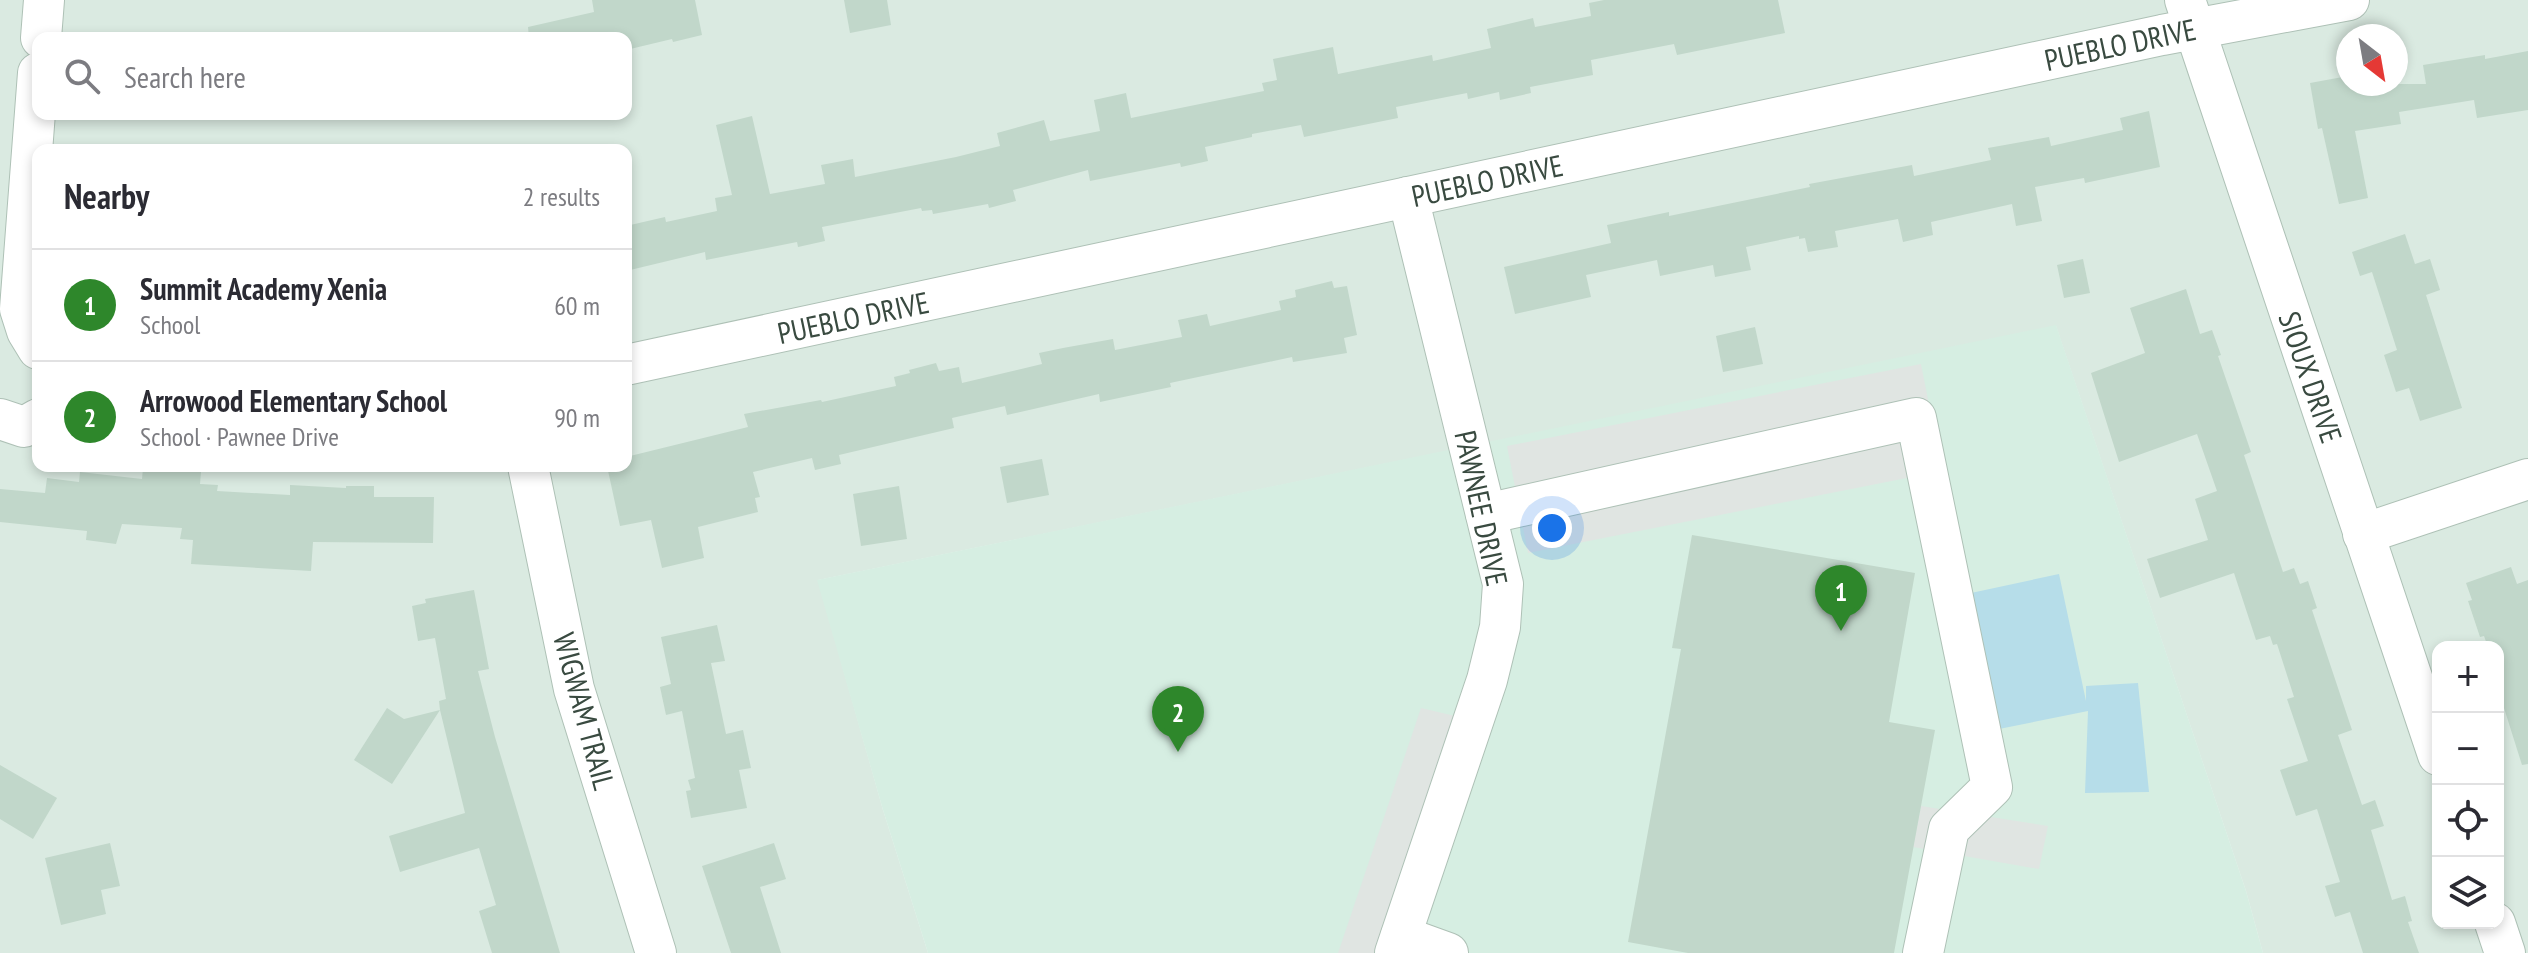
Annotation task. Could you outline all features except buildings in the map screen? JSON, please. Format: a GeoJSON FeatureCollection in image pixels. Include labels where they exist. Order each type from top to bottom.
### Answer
{"type":"FeatureCollection","features":[{"type":"Feature","properties":{"kind":"street"},"geometry":{"type":"LineString","coordinates":[[41,32],[44,0]]}},
{"type":"Feature","properties":{"kind":"street","name":"PUEBLO DRIVE"},"geometry":{"type":"LineString","coordinates":[[632,364],[1408,197],[2190,14],[2349,0]]}},
{"type":"Feature","properties":{"kind":"street","name":"SIOUX DRIVE"},"geometry":{"type":"LineString","coordinates":[[2190,14],[2432,737]]}},
{"type":"Feature","properties":{"kind":"street"},"geometry":{"type":"LineString","coordinates":[[32,339],[27,331],[10,320],[33,120]]}},
{"type":"Feature","properties":{"kind":"street","name":"PAWNEE DRIVE"},"geometry":{"type":"LineString","coordinates":[[1398,945],[1487,680],[1500,627],[1503,584],[1408,197]]}},
{"type":"Feature","properties":{"kind":"street"},"geometry":{"type":"LineString","coordinates":[[1486,514],[1916,418],[1992,787],[1949,829],[1923,953]]}},
{"type":"Feature","properties":{"kind":"street"},"geometry":{"type":"LineString","coordinates":[[0,419],[24,427],[32,422]]}},
{"type":"Feature","properties":{"kind":"street","name":"WIGWAM TRAIL"},"geometry":{"type":"LineString","coordinates":[[529,472],[574,689],[656,953]]}},
{"type":"Feature","properties":{"kind":"street"},"geometry":{"type":"LineString","coordinates":[[2363,534],[2528,479]]}},
{"type":"Feature","properties":{"kind":"street"},"geometry":{"type":"LineString","coordinates":[[2497,929],[2505,953]]}},
{"type":"Feature","properties":{"kind":"street"},"geometry":{"type":"LineString","coordinates":[[1398,945],[1448,953]]}},
{"type":"Feature","properties":{"kind":"shaded area"},"geometry":{"type":"Polygon","coordinates":[[[0,0],[2528,0],[2528,953],[2263,953],[2246,891],[2056,326],[818,580],[883,810],[928,953],[0,953],[0,0]]]}},
{"type":"Feature","properties":{"kind":"shaded area"},"geometry":{"type":"Polygon","coordinates":[[[2056,325],[2246,891],[2263,953],[928,953],[817,580],[2056,325]]]}},
{"type":"Feature","properties":{"kind":"shaded area"},"geometry":{"type":"Polygon","coordinates":[[[1921,364],[1942,471],[1528,553],[1507,446],[1921,364]]]}},
{"type":"Feature","properties":{"kind":"shaded area"},"geometry":{"type":"Polygon","coordinates":[[[2059,574],[2086,701],[2086,686],[2138,683],[2149,792],[2085,793],[2088,711],[1999,729],[1971,593],[2059,574]]]}},
{"type":"Feature","properties":{"kind":"shaded area"},"geometry":{"type":"Polygon","coordinates":[[[1421,708],[1455,716],[1377,953],[1338,953],[1421,708]]]}},
{"type":"Feature","properties":{"kind":"shaded area"},"geometry":{"type":"Polygon","coordinates":[[[1921,806],[2048,826],[2039,869],[1913,847],[1921,806]]]}},
{"type":"Feature","properties":{"kind":"place","name":"Summit Academy Xenia"},"geometry":{"type":"Point","coordinates":[1841,631]}},
{"type":"Feature","properties":{"kind":"place","name":"Arrowood Elementary School"},"geometry":{"type":"Point","coordinates":[1178,752]}}]}
